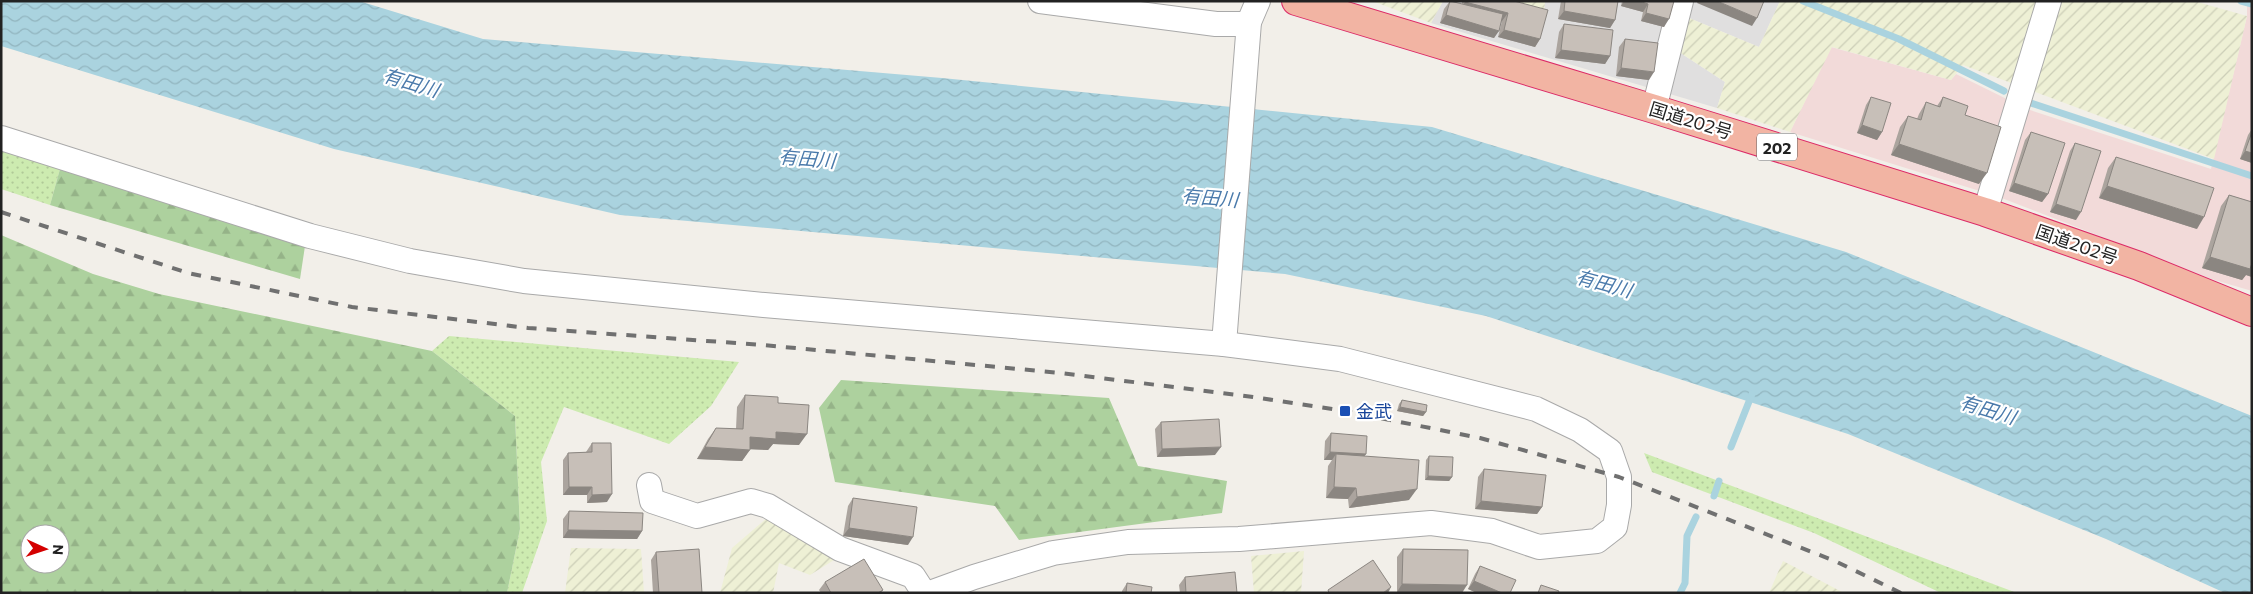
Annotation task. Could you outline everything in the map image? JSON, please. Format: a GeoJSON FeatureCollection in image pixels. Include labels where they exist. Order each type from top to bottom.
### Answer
{"type":"FeatureCollection","features":[{"type":"Feature","properties":{"kind":"highway","name":"国道202号"},"geometry":{"type":"LineString","coordinates":[[1296,1],[1654,109],[1985,212],[2139,266],[2252,312]]}},
{"type":"Feature","properties":{"kind":"street"},"geometry":{"type":"LineString","coordinates":[[1040,1],[1216,24],[1242,24],[1253,12]]}},
{"type":"Feature","properties":{"kind":"street"},"geometry":{"type":"LineString","coordinates":[[1654,109],[1681,1]]}},
{"type":"Feature","properties":{"kind":"street"},"geometry":{"type":"LineString","coordinates":[[1985,212],[2049,1]]}},
{"type":"Feature","properties":{"kind":"street"},"geometry":{"type":"LineString","coordinates":[[1224,344],[1253,12]]}},
{"type":"Feature","properties":{"kind":"street"},"geometry":{"type":"LineString","coordinates":[[1,138],[310,236],[410,260],[524,281],[764,305],[1224,344],[1349,361],[1536,410],[1580,430],[1610,451],[1619,477],[1619,505],[1615,527],[1597,541],[1539,547],[1492,531],[1431,523],[1239,539],[1128,542],[1054,553],[974,577],[930,593]]}},
{"type":"Feature","properties":{"kind":"street"},"geometry":{"type":"LineString","coordinates":[[649,485],[652,501],[697,516],[751,501],[768,506],[840,549],[913,576],[924,593]]}},
{"type":"Feature","properties":{"kind":"shaded area"},"geometry":{"type":"Polygon","coordinates":[[[1443,1],[1501,1],[1544,13],[1545,1],[1780,1],[1759,47],[1689,18],[1679,52],[1725,82],[1717,108],[1431,23],[1443,1]]]}},
{"type":"Feature","properties":{"kind":"shaded area"},"geometry":{"type":"Polygon","coordinates":[[[2247,1],[2252,1],[2252,291],[2208,278],[1999,197],[1790,132],[1831,47],[1951,80],[1956,74],[2027,109],[2211,169],[2247,16],[2247,1]]]}},
{"type":"Feature","properties":{"kind":"green space"},"geometry":{"type":"Polygon","coordinates":[[[1372,1],[1443,1],[1431,23],[1372,1]]]}},
{"type":"Feature","properties":{"kind":"green space"},"geometry":{"type":"Polygon","coordinates":[[[1501,1],[1545,1],[1544,13],[1501,1]]]}},
{"type":"Feature","properties":{"kind":"green space"},"geometry":{"type":"Polygon","coordinates":[[[1780,1],[2194,1],[2247,16],[2214,159],[1963,65],[1951,80],[1832,47],[1790,132],[1717,108],[1725,82],[1679,52],[1689,18],[1759,47],[1780,1]]]}},
{"type":"Feature","properties":{"kind":"green space"},"geometry":{"type":"Polygon","coordinates":[[[1,151],[60,169],[50,205],[1,189],[1,151]]]}},
{"type":"Feature","properties":{"kind":"green space"},"geometry":{"type":"Polygon","coordinates":[[[60,169],[305,246],[300,279],[50,205],[60,169]]]}},
{"type":"Feature","properties":{"kind":"green space"},"geometry":{"type":"Polygon","coordinates":[[[1,235],[93,274],[159,294],[432,351],[515,416],[520,529],[507,593],[1,593],[1,235]]]}},
{"type":"Feature","properties":{"kind":"green space"},"geometry":{"type":"Polygon","coordinates":[[[449,336],[739,362],[711,406],[669,444],[564,407],[541,462],[547,521],[522,593],[507,593],[520,529],[515,416],[432,351],[449,336]]]}},
{"type":"Feature","properties":{"kind":"green space"},"geometry":{"type":"Polygon","coordinates":[[[841,380],[1109,398],[1138,466],[1227,481],[1222,513],[1019,540],[995,506],[835,482],[819,408],[841,380]]]}},
{"type":"Feature","properties":{"kind":"green space"},"geometry":{"type":"Polygon","coordinates":[[[1644,453],[2017,593],[1941,593],[1814,533],[1652,472],[1644,453]]]}},
{"type":"Feature","properties":{"kind":"green space"},"geometry":{"type":"Polygon","coordinates":[[[768,517],[834,560],[810,575],[779,563],[773,593],[720,593],[732,548],[768,517]]]}},
{"type":"Feature","properties":{"kind":"green space"},"geometry":{"type":"Polygon","coordinates":[[[571,548],[641,549],[644,593],[565,593],[571,548]]]}},
{"type":"Feature","properties":{"kind":"green space"},"geometry":{"type":"Polygon","coordinates":[[[1304,551],[1301,593],[1254,593],[1251,556],[1304,551]]]}},
{"type":"Feature","properties":{"kind":"green space"},"geometry":{"type":"Polygon","coordinates":[[[1783,561],[1844,593],[1769,593],[1783,561]]]}},
{"type":"Feature","properties":{"kind":"water","name":"有田川"},"geometry":{"type":"Polygon","coordinates":[[[1,1],[359,1],[483,39],[942,78],[1432,127],[1846,252],[2252,416],[2252,593],[2225,593],[2106,539],[1848,434],[1486,316],[1285,274],[620,215],[334,149],[1,46],[1,1]]]}},
{"type":"Feature","properties":{"kind":"building"},"geometry":{"type":"Polygon","coordinates":[[[1450,1],[1503,14],[1499,31],[1446,15],[1450,1]]]}},
{"type":"Feature","properties":{"kind":"building"},"geometry":{"type":"Polygon","coordinates":[[[1466,1],[1514,1],[1548,10],[1540,39],[1504,30],[1508,13],[1466,1]]]}},
{"type":"Feature","properties":{"kind":"building"},"geometry":{"type":"Polygon","coordinates":[[[1565,1],[1618,1],[1615,20],[1564,11],[1565,1]]]}},
{"type":"Feature","properties":{"kind":"building"},"geometry":{"type":"Polygon","coordinates":[[[1639,1],[1674,1],[1669,19],[1646,13],[1648,4],[1639,1]]]}},
{"type":"Feature","properties":{"kind":"building"},"geometry":{"type":"Polygon","coordinates":[[[1717,1],[1764,1],[1757,18],[1717,1]]]}},
{"type":"Feature","properties":{"kind":"building"},"geometry":{"type":"Polygon","coordinates":[[[1564,24],[1613,30],[1610,56],[1561,50],[1564,24]]]}},
{"type":"Feature","properties":{"kind":"building"},"geometry":{"type":"Polygon","coordinates":[[[1625,39],[1658,43],[1654,72],[1621,68],[1625,39]]]}},
{"type":"Feature","properties":{"kind":"building"},"geometry":{"type":"Polygon","coordinates":[[[1871,97],[1891,103],[1882,132],[1862,125],[1871,97]]]}},
{"type":"Feature","properties":{"kind":"building"},"geometry":{"type":"Polygon","coordinates":[[[1943,97],[1968,106],[1965,115],[2001,127],[1987,173],[1899,144],[1908,116],[1921,120],[1926,102],[1940,107],[1943,97]]]}},
{"type":"Feature","properties":{"kind":"building"},"geometry":{"type":"Polygon","coordinates":[[[2031,132],[2065,143],[2048,194],[2014,183],[2031,132]]]}},
{"type":"Feature","properties":{"kind":"building"},"geometry":{"type":"Polygon","coordinates":[[[2252,132],[2252,153],[2245,151],[2252,132]]]}},
{"type":"Feature","properties":{"kind":"building"},"geometry":{"type":"Polygon","coordinates":[[[2075,143],[2101,151],[2081,212],[2056,204],[2075,143]]]}},
{"type":"Feature","properties":{"kind":"building"},"geometry":{"type":"Polygon","coordinates":[[[2116,157],[2214,188],[2204,217],[2107,186],[2116,157]]]}},
{"type":"Feature","properties":{"kind":"building"},"geometry":{"type":"Polygon","coordinates":[[[2229,195],[2252,202],[2252,263],[2250,269],[2210,257],[2229,195]]]}},
{"type":"Feature","properties":{"kind":"building"},"geometry":{"type":"Polygon","coordinates":[[[745,395],[778,397],[778,403],[809,405],[807,434],[776,432],[776,439],[750,437],[750,450],[705,447],[716,428],[743,429],[745,395]]]}},
{"type":"Feature","properties":{"kind":"building"},"geometry":{"type":"Polygon","coordinates":[[[1402,400],[1427,405],[1426,412],[1400,407],[1402,400]]]}},
{"type":"Feature","properties":{"kind":"building"},"geometry":{"type":"Polygon","coordinates":[[[1219,419],[1221,447],[1162,449],[1161,422],[1219,419]]]}},
{"type":"Feature","properties":{"kind":"building"},"geometry":{"type":"Polygon","coordinates":[[[1331,433],[1367,436],[1366,454],[1330,452],[1331,433]]]}},
{"type":"Feature","properties":{"kind":"building"},"geometry":{"type":"Polygon","coordinates":[[[592,443],[611,443],[612,494],[592,495],[592,487],[569,487],[568,453],[592,452],[592,443]]]}},
{"type":"Feature","properties":{"kind":"building"},"geometry":{"type":"Polygon","coordinates":[[[1336,454],[1419,460],[1417,489],[1357,497],[1356,488],[1334,487],[1336,454]]]}},
{"type":"Feature","properties":{"kind":"building"},"geometry":{"type":"Polygon","coordinates":[[[1429,456],[1453,457],[1452,477],[1428,476],[1429,456]]]}},
{"type":"Feature","properties":{"kind":"building"},"geometry":{"type":"Polygon","coordinates":[[[1484,469],[1546,475],[1542,507],[1481,501],[1484,469]]]}},
{"type":"Feature","properties":{"kind":"building"},"geometry":{"type":"Polygon","coordinates":[[[853,498],[917,507],[913,537],[849,528],[853,498]]]}},
{"type":"Feature","properties":{"kind":"building"},"geometry":{"type":"Polygon","coordinates":[[[569,511],[643,513],[642,531],[568,530],[569,511]]]}},
{"type":"Feature","properties":{"kind":"building"},"geometry":{"type":"Polygon","coordinates":[[[699,549],[702,593],[659,593],[656,552],[699,549]]]}},
{"type":"Feature","properties":{"kind":"building"},"geometry":{"type":"Polygon","coordinates":[[[1403,549],[1468,550],[1467,585],[1402,584],[1403,549]]]}},
{"type":"Feature","properties":{"kind":"building"},"geometry":{"type":"Polygon","coordinates":[[[864,559],[883,590],[878,593],[831,593],[825,582],[864,559]]]}},
{"type":"Feature","properties":{"kind":"building"},"geometry":{"type":"Polygon","coordinates":[[[1373,560],[1391,587],[1383,593],[1329,593],[1328,590],[1373,560]]]}},
{"type":"Feature","properties":{"kind":"building"},"geometry":{"type":"Polygon","coordinates":[[[1480,566],[1516,580],[1510,593],[1502,593],[1474,581],[1480,566]]]}},
{"type":"Feature","properties":{"kind":"building"},"geometry":{"type":"Polygon","coordinates":[[[1235,572],[1237,593],[1186,593],[1185,577],[1235,572]]]}},
{"type":"Feature","properties":{"kind":"building"},"geometry":{"type":"Polygon","coordinates":[[[1127,583],[1152,587],[1151,593],[1126,593],[1127,583]]]}},
{"type":"Feature","properties":{"kind":"building"},"geometry":{"type":"Polygon","coordinates":[[[1541,585],[1559,591],[1558,593],[1538,593],[1541,585]]]}},
{"type":"Feature","properties":{"kind":"waterway"},"geometry":{"type":"LineString","coordinates":[[1803,1],[1899,39],[2004,91]]}},
{"type":"Feature","properties":{"kind":"waterway"},"geometry":{"type":"LineString","coordinates":[[2241,1],[2252,4]]}},
{"type":"Feature","properties":{"kind":"waterway"},"geometry":{"type":"LineString","coordinates":[[2028,102],[2252,176]]}},
{"type":"Feature","properties":{"kind":"waterway"},"geometry":{"type":"LineString","coordinates":[[1731,447],[1752,394]]}},
{"type":"Feature","properties":{"kind":"waterway"},"geometry":{"type":"LineString","coordinates":[[1714,496],[1719,481]]}},
{"type":"Feature","properties":{"kind":"waterway"},"geometry":{"type":"LineString","coordinates":[[1680,593],[1685,583],[1687,536],[1696,517]]}},
{"type":"Feature","properties":{"kind":"railway"},"geometry":{"type":"LineString","coordinates":[[1,212],[188,273],[352,307],[528,328],[763,345],[1061,373],[1253,397],[1345,411],[1480,438],[1619,477],[1835,561],[1901,593]]}},
{"type":"Feature","properties":{"kind":"place","name":"金武"},"geometry":{"type":"Point","coordinates":[1345,411]}}]}
